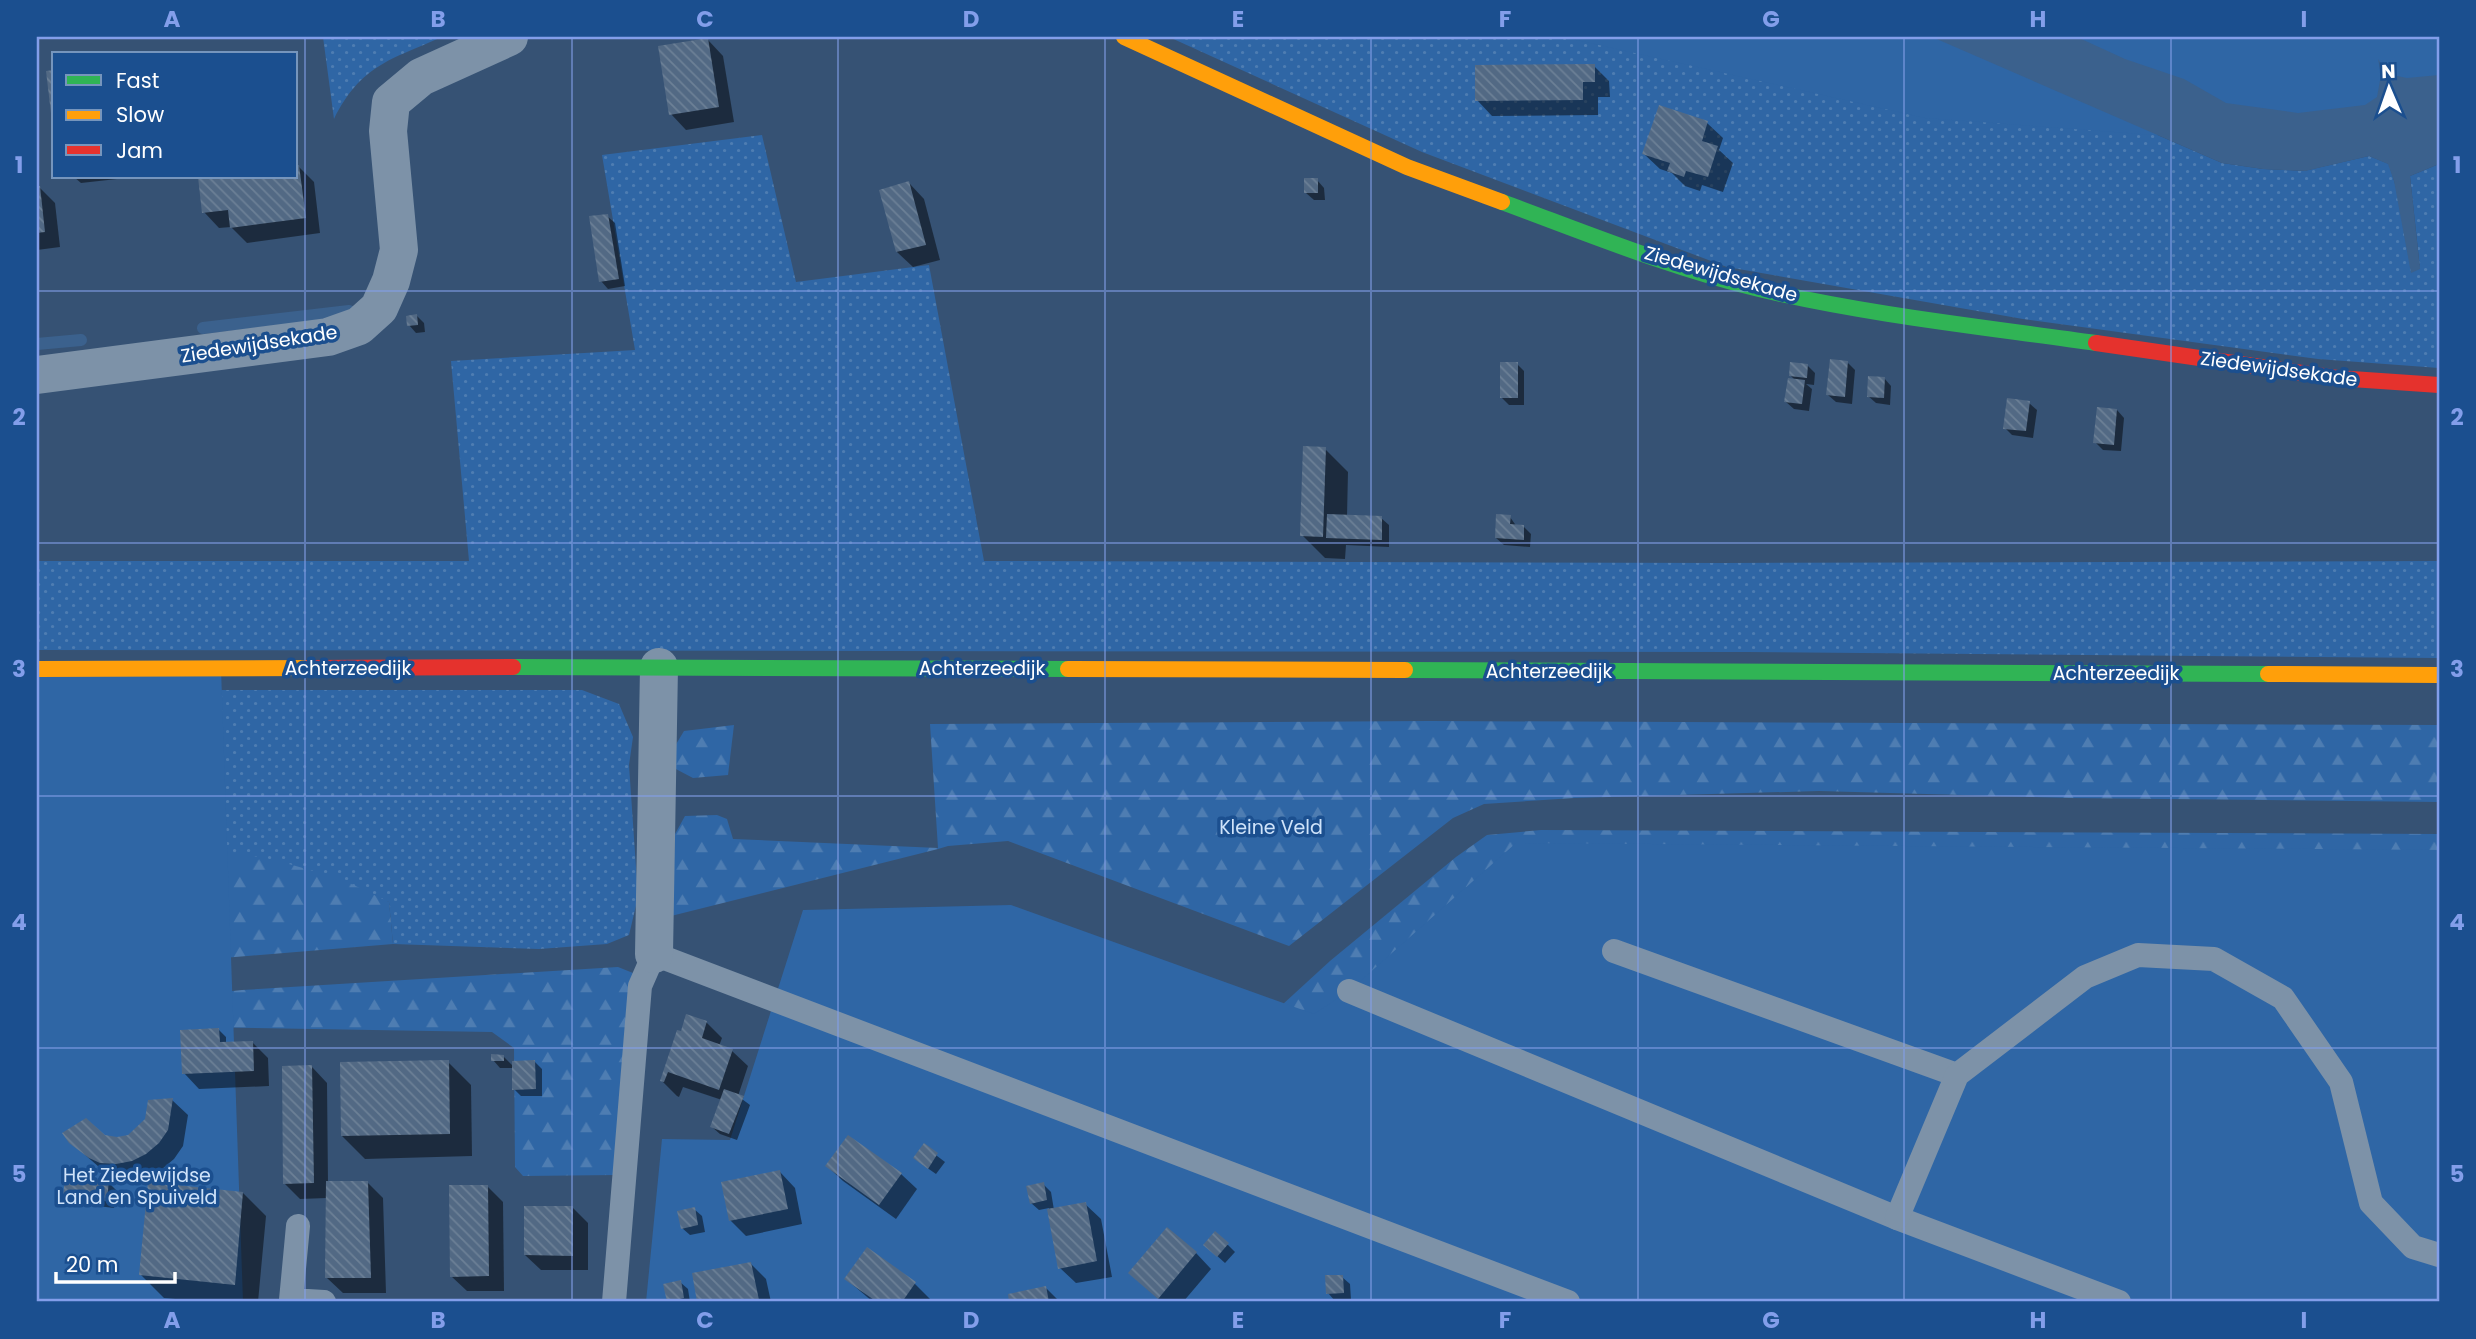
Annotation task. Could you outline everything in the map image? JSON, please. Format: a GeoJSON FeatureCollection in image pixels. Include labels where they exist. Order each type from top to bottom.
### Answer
{"type":"FeatureCollection","features":[{"type":"Feature","properties":{"kind":"main road","name":"Ziedewijdsekade"},"geometry":{"type":"LineString","coordinates":[[1124,37],[1407,167],[1653,257],[1758,289],[1866,310],[2337,378],[2439,385]]}},
{"type":"Feature","properties":{"kind":"main road","name":"Achterzeedijk"},"geometry":{"type":"LineString","coordinates":[[37,668],[659,667],[2439,675]]}},
{"type":"Feature","properties":{"kind":"street","name":"Ziedewijdsekade"},"geometry":{"type":"LineString","coordinates":[[37,375],[328,337],[359,326],[379,309],[391,281],[399,250],[388,131],[391,102],[421,77],[509,37]]}},
{"type":"Feature","properties":{"kind":"street"},"geometry":{"type":"LineString","coordinates":[[654,954],[659,667]]}},
{"type":"Feature","properties":{"kind":"lane"},"geometry":{"type":"LineString","coordinates":[[1614,951],[1957,1075]]}},
{"type":"Feature","properties":{"kind":"lane"},"geometry":{"type":"LineString","coordinates":[[614,1302],[640,986],[654,954],[1568,1302]]}},
{"type":"Feature","properties":{"kind":"lane"},"geometry":{"type":"LineString","coordinates":[[1897,1218],[1957,1075],[2085,977],[2138,955],[2214,960],[2283,999],[2341,1083],[2371,1203],[2413,1247],[2439,1255]]}},
{"type":"Feature","properties":{"kind":"lane"},"geometry":{"type":"LineString","coordinates":[[1349,991],[1897,1218],[2119,1302]]}},
{"type":"Feature","properties":{"kind":"lane"},"geometry":{"type":"LineString","coordinates":[[298,1226],[291,1300],[324,1302]]}},
{"type":"Feature","properties":{"kind":"green space"},"geometry":{"type":"Polygon","coordinates":[[[323,37],[442,37],[392,59],[366,75],[344,101],[334,119],[323,37]]]}},
{"type":"Feature","properties":{"kind":"green space"},"geometry":{"type":"Polygon","coordinates":[[[1169,37],[1932,37],[2222,163],[2304,171],[2369,156],[2389,164],[2420,268],[2410,176],[2439,164],[2439,368],[2318,359],[2023,319],[1727,267],[1422,152],[1169,37]]]}},
{"type":"Feature","properties":{"kind":"green space"},"geometry":{"type":"Polygon","coordinates":[[[1563,37],[2439,37],[2439,156],[1925,118],[1563,37]]]}},
{"type":"Feature","properties":{"kind":"green space"},"geometry":{"type":"Polygon","coordinates":[[[762,135],[796,282],[929,265],[984,561],[2439,561],[2439,658],[1747,652],[37,650],[37,561],[469,561],[451,361],[635,350],[602,155],[762,135]]]}},
{"type":"Feature","properties":{"kind":"green space","name":"Het Ziedewijdse Land en Spuiveld"},"geometry":{"type":"Polygon","coordinates":[[[221,669],[243,1302],[37,1302],[37,672],[221,669]]]}},
{"type":"Feature","properties":{"kind":"green space"},"geometry":{"type":"Polygon","coordinates":[[[37,690],[582,690],[619,704],[633,737],[629,765],[638,897],[629,935],[607,944],[539,949],[393,944],[389,902],[115,831],[37,690]]]}},
{"type":"Feature","properties":{"kind":"green space","name":"Kleine Veld"},"geometry":{"type":"Polygon","coordinates":[[[1430,721],[2439,725],[2439,802],[2069,798],[1819,791],[1574,798],[1484,804],[1453,818],[1289,946],[1008,841],[948,846],[671,916],[675,834],[685,816],[717,815],[727,819],[733,839],[938,848],[930,724],[1430,721]]]}},
{"type":"Feature","properties":{"kind":"green space"},"geometry":{"type":"Polygon","coordinates":[[[734,725],[728,775],[693,778],[672,767],[675,746],[684,731],[734,725]]]}},
{"type":"Feature","properties":{"kind":"green space"},"geometry":{"type":"Polygon","coordinates":[[[1541,830],[2439,834],[2439,893],[1377,1041],[1282,1005],[1330,961],[1456,857],[1487,835],[1541,830]]]}},
{"type":"Feature","properties":{"kind":"green space"},"geometry":{"type":"Polygon","coordinates":[[[115,831],[275,860],[341,879],[389,902],[393,944],[152,964],[115,831]]]}},
{"type":"Feature","properties":{"kind":"green space"},"geometry":{"type":"Polygon","coordinates":[[[1516,843],[2439,850],[2439,1302],[646,1302],[662,1139],[730,1140],[803,910],[1011,905],[1314,1014],[1349,991],[1516,843]]]}},
{"type":"Feature","properties":{"kind":"green space"},"geometry":{"type":"Polygon","coordinates":[[[618,967],[633,973],[615,1175],[523,1176],[515,1167],[514,1048],[492,1032],[194,1027],[63,1009],[242,990],[618,967]]]}},
{"type":"Feature","properties":{"kind":"shaded area"},"geometry":{"type":"Polygon","coordinates":[[[1932,37],[2077,37],[2125,59],[2184,79],[2226,103],[2298,113],[2365,105],[2377,97],[2381,75],[2378,59],[2388,74],[2407,78],[2439,75],[2439,164],[2410,176],[2420,269],[2411,273],[2394,181],[2388,164],[2369,156],[2305,171],[2222,163],[1932,37]]]}},
{"type":"Feature","properties":{"kind":"building"},"geometry":{"type":"Polygon","coordinates":[[[708,38],[719,107],[669,115],[658,46],[708,38]]]}},
{"type":"Feature","properties":{"kind":"building"},"geometry":{"type":"Polygon","coordinates":[[[1595,64],[1595,82],[1583,82],[1583,100],[1475,101],[1475,65],[1595,64]]]}},
{"type":"Feature","properties":{"kind":"building"},"geometry":{"type":"Polygon","coordinates":[[[52,70],[52,122],[46,71],[52,70]]]}},
{"type":"Feature","properties":{"kind":"building"},"geometry":{"type":"Polygon","coordinates":[[[1659,105],[1708,121],[1702,141],[1718,146],[1708,177],[1686,171],[1684,177],[1667,171],[1670,163],[1642,154],[1659,105]]]}},
{"type":"Feature","properties":{"kind":"building"},"geometry":{"type":"Polygon","coordinates":[[[299,165],[306,218],[230,228],[228,210],[202,213],[198,178],[298,178],[299,165]]]}},
{"type":"Feature","properties":{"kind":"building"},"geometry":{"type":"Polygon","coordinates":[[[1304,178],[1318,178],[1318,193],[1304,193],[1304,178]]]}},
{"type":"Feature","properties":{"kind":"building"},"geometry":{"type":"Polygon","coordinates":[[[909,181],[926,245],[896,252],[879,190],[909,181]]]}},
{"type":"Feature","properties":{"kind":"building"},"geometry":{"type":"Polygon","coordinates":[[[37,186],[40,186],[45,232],[37,233],[37,186]]]}},
{"type":"Feature","properties":{"kind":"building"},"geometry":{"type":"Polygon","coordinates":[[[608,214],[619,279],[599,282],[589,216],[608,214]]]}},
{"type":"Feature","properties":{"kind":"building"},"geometry":{"type":"Polygon","coordinates":[[[417,314],[418,325],[407,326],[406,316],[417,314]]]}},
{"type":"Feature","properties":{"kind":"building"},"geometry":{"type":"Polygon","coordinates":[[[1830,359],[1848,361],[1845,397],[1826,395],[1830,359]]]}},
{"type":"Feature","properties":{"kind":"building"},"geometry":{"type":"Polygon","coordinates":[[[1500,362],[1518,362],[1518,398],[1500,398],[1500,362]]]}},
{"type":"Feature","properties":{"kind":"building"},"geometry":{"type":"Polygon","coordinates":[[[1790,362],[1808,364],[1807,378],[1789,376],[1790,362]]]}},
{"type":"Feature","properties":{"kind":"building"},"geometry":{"type":"Polygon","coordinates":[[[1868,376],[1885,377],[1884,398],[1867,397],[1868,376]]]}},
{"type":"Feature","properties":{"kind":"building"},"geometry":{"type":"Polygon","coordinates":[[[1788,378],[1805,380],[1802,404],[1784,402],[1788,378]]]}},
{"type":"Feature","properties":{"kind":"building"},"geometry":{"type":"Polygon","coordinates":[[[2007,398],[2030,401],[2026,431],[2003,429],[2007,398]]]}},
{"type":"Feature","properties":{"kind":"building"},"geometry":{"type":"Polygon","coordinates":[[[2097,407],[2117,409],[2114,445],[2093,443],[2097,407]]]}},
{"type":"Feature","properties":{"kind":"building"},"geometry":{"type":"Polygon","coordinates":[[[1303,446],[1326,447],[1323,537],[1300,536],[1303,446]]]}},
{"type":"Feature","properties":{"kind":"building"},"geometry":{"type":"Polygon","coordinates":[[[1327,514],[1382,516],[1382,540],[1326,538],[1327,514]]]}},
{"type":"Feature","properties":{"kind":"building"},"geometry":{"type":"Polygon","coordinates":[[[1496,514],[1511,515],[1510,524],[1524,525],[1524,540],[1495,538],[1496,514]]]}},
{"type":"Feature","properties":{"kind":"building"},"geometry":{"type":"Polygon","coordinates":[[[686,1014],[707,1021],[702,1038],[733,1049],[719,1090],[668,1072],[664,1082],[660,1081],[677,1030],[681,1031],[686,1014]]]}},
{"type":"Feature","properties":{"kind":"building"},"geometry":{"type":"Polygon","coordinates":[[[219,1028],[220,1042],[253,1041],[254,1071],[182,1074],[180,1030],[219,1028]]]}},
{"type":"Feature","properties":{"kind":"building"},"geometry":{"type":"Polygon","coordinates":[[[491,1054],[504,1055],[504,1061],[491,1061],[491,1054]]]}},
{"type":"Feature","properties":{"kind":"building"},"geometry":{"type":"Polygon","coordinates":[[[449,1060],[450,1134],[341,1136],[340,1062],[449,1060]]]}},
{"type":"Feature","properties":{"kind":"building"},"geometry":{"type":"Polygon","coordinates":[[[535,1060],[536,1089],[512,1090],[512,1061],[535,1060]]]}},
{"type":"Feature","properties":{"kind":"building"},"geometry":{"type":"Polygon","coordinates":[[[312,1065],[314,1183],[283,1184],[282,1066],[312,1065]]]}},
{"type":"Feature","properties":{"kind":"building"},"geometry":{"type":"Polygon","coordinates":[[[724,1089],[744,1096],[729,1134],[710,1127],[724,1089]]]}},
{"type":"Feature","properties":{"kind":"building"},"geometry":{"type":"Polygon","coordinates":[[[173,1098],[168,1130],[159,1143],[132,1161],[100,1163],[69,1143],[62,1133],[86,1118],[105,1135],[128,1135],[145,1119],[148,1100],[173,1098]]]}},
{"type":"Feature","properties":{"kind":"building"},"geometry":{"type":"Polygon","coordinates":[[[848,1135],[902,1173],[879,1205],[825,1166],[848,1135]]]}},
{"type":"Feature","properties":{"kind":"building"},"geometry":{"type":"Polygon","coordinates":[[[924,1143],[938,1153],[928,1169],[913,1158],[924,1143]]]}},
{"type":"Feature","properties":{"kind":"building"},"geometry":{"type":"Polygon","coordinates":[[[780,1170],[788,1209],[729,1221],[721,1182],[780,1170]]]}},
{"type":"Feature","properties":{"kind":"building"},"geometry":{"type":"Polygon","coordinates":[[[65,1177],[109,1180],[107,1201],[63,1197],[65,1177]]]}},
{"type":"Feature","properties":{"kind":"building"},"geometry":{"type":"Polygon","coordinates":[[[326,1181],[368,1181],[371,1278],[325,1278],[326,1181]]]}},
{"type":"Feature","properties":{"kind":"building"},"geometry":{"type":"Polygon","coordinates":[[[148,1182],[243,1192],[235,1285],[139,1275],[148,1182]]]}},
{"type":"Feature","properties":{"kind":"building"},"geometry":{"type":"Polygon","coordinates":[[[1044,1182],[1047,1200],[1030,1204],[1026,1186],[1044,1182]]]}},
{"type":"Feature","properties":{"kind":"building"},"geometry":{"type":"Polygon","coordinates":[[[449,1185],[488,1185],[489,1276],[450,1277],[449,1185]]]}},
{"type":"Feature","properties":{"kind":"building"},"geometry":{"type":"Polygon","coordinates":[[[1086,1202],[1097,1261],[1058,1269],[1047,1209],[1086,1202]]]}},
{"type":"Feature","properties":{"kind":"building"},"geometry":{"type":"Polygon","coordinates":[[[524,1206],[573,1206],[573,1256],[524,1255],[524,1206]]]}},
{"type":"Feature","properties":{"kind":"building"},"geometry":{"type":"Polygon","coordinates":[[[695,1207],[698,1225],[681,1229],[677,1211],[695,1207]]]}},
{"type":"Feature","properties":{"kind":"building"},"geometry":{"type":"Polygon","coordinates":[[[1167,1227],[1197,1252],[1158,1299],[1128,1273],[1167,1227]]]}},
{"type":"Feature","properties":{"kind":"building"},"geometry":{"type":"Polygon","coordinates":[[[1215,1231],[1229,1243],[1217,1257],[1203,1245],[1215,1231]]]}},
{"type":"Feature","properties":{"kind":"building"},"geometry":{"type":"Polygon","coordinates":[[[867,1247],[916,1282],[902,1302],[877,1302],[844,1279],[867,1247]]]}},
{"type":"Feature","properties":{"kind":"building"},"geometry":{"type":"Polygon","coordinates":[[[751,1262],[759,1300],[697,1302],[692,1273],[751,1262]]]}},
{"type":"Feature","properties":{"kind":"building"},"geometry":{"type":"Polygon","coordinates":[[[1325,1275],[1343,1275],[1344,1293],[1326,1294],[1325,1275]]]}},
{"type":"Feature","properties":{"kind":"building"},"geometry":{"type":"Polygon","coordinates":[[[681,1280],[684,1298],[667,1302],[663,1284],[681,1280]]]}},
{"type":"Feature","properties":{"kind":"building"},"geometry":{"type":"Polygon","coordinates":[[[1046,1286],[1049,1302],[1009,1302],[1008,1294],[1046,1286]]]}},
{"type":"Feature","properties":{"kind":"waterway"},"geometry":{"type":"LineString","coordinates":[[203,328],[349,311]]}},
{"type":"Feature","properties":{"kind":"waterway"},"geometry":{"type":"LineString","coordinates":[[37,344],[81,340]]}},
{"type":"Feature","properties":{"kind":"traffic: fast"},"geometry":{"type":"LineString","coordinates":[[1502,202],[1661,260],[1759,289],[1884,313],[2096,343]]}},
{"type":"Feature","properties":{"kind":"traffic: fast"},"geometry":{"type":"LineString","coordinates":[[513,667],[1068,669]]}},
{"type":"Feature","properties":{"kind":"traffic: fast"},"geometry":{"type":"LineString","coordinates":[[1405,670],[2268,674]]}},
{"type":"Feature","properties":{"kind":"traffic: slow"},"geometry":{"type":"LineString","coordinates":[[1124,37],[1407,167],[1502,202]]}},
{"type":"Feature","properties":{"kind":"traffic: slow"},"geometry":{"type":"LineString","coordinates":[[37,669],[308,668]]}},
{"type":"Feature","properties":{"kind":"traffic: slow"},"geometry":{"type":"LineString","coordinates":[[1068,669],[1405,670]]}},
{"type":"Feature","properties":{"kind":"traffic: slow"},"geometry":{"type":"LineString","coordinates":[[2268,674],[2439,675]]}},
{"type":"Feature","properties":{"kind":"traffic: jam"},"geometry":{"type":"LineString","coordinates":[[2096,343],[2337,378],[2439,385]]}},
{"type":"Feature","properties":{"kind":"traffic: jam"},"geometry":{"type":"LineString","coordinates":[[308,668],[513,667]]}}]}
